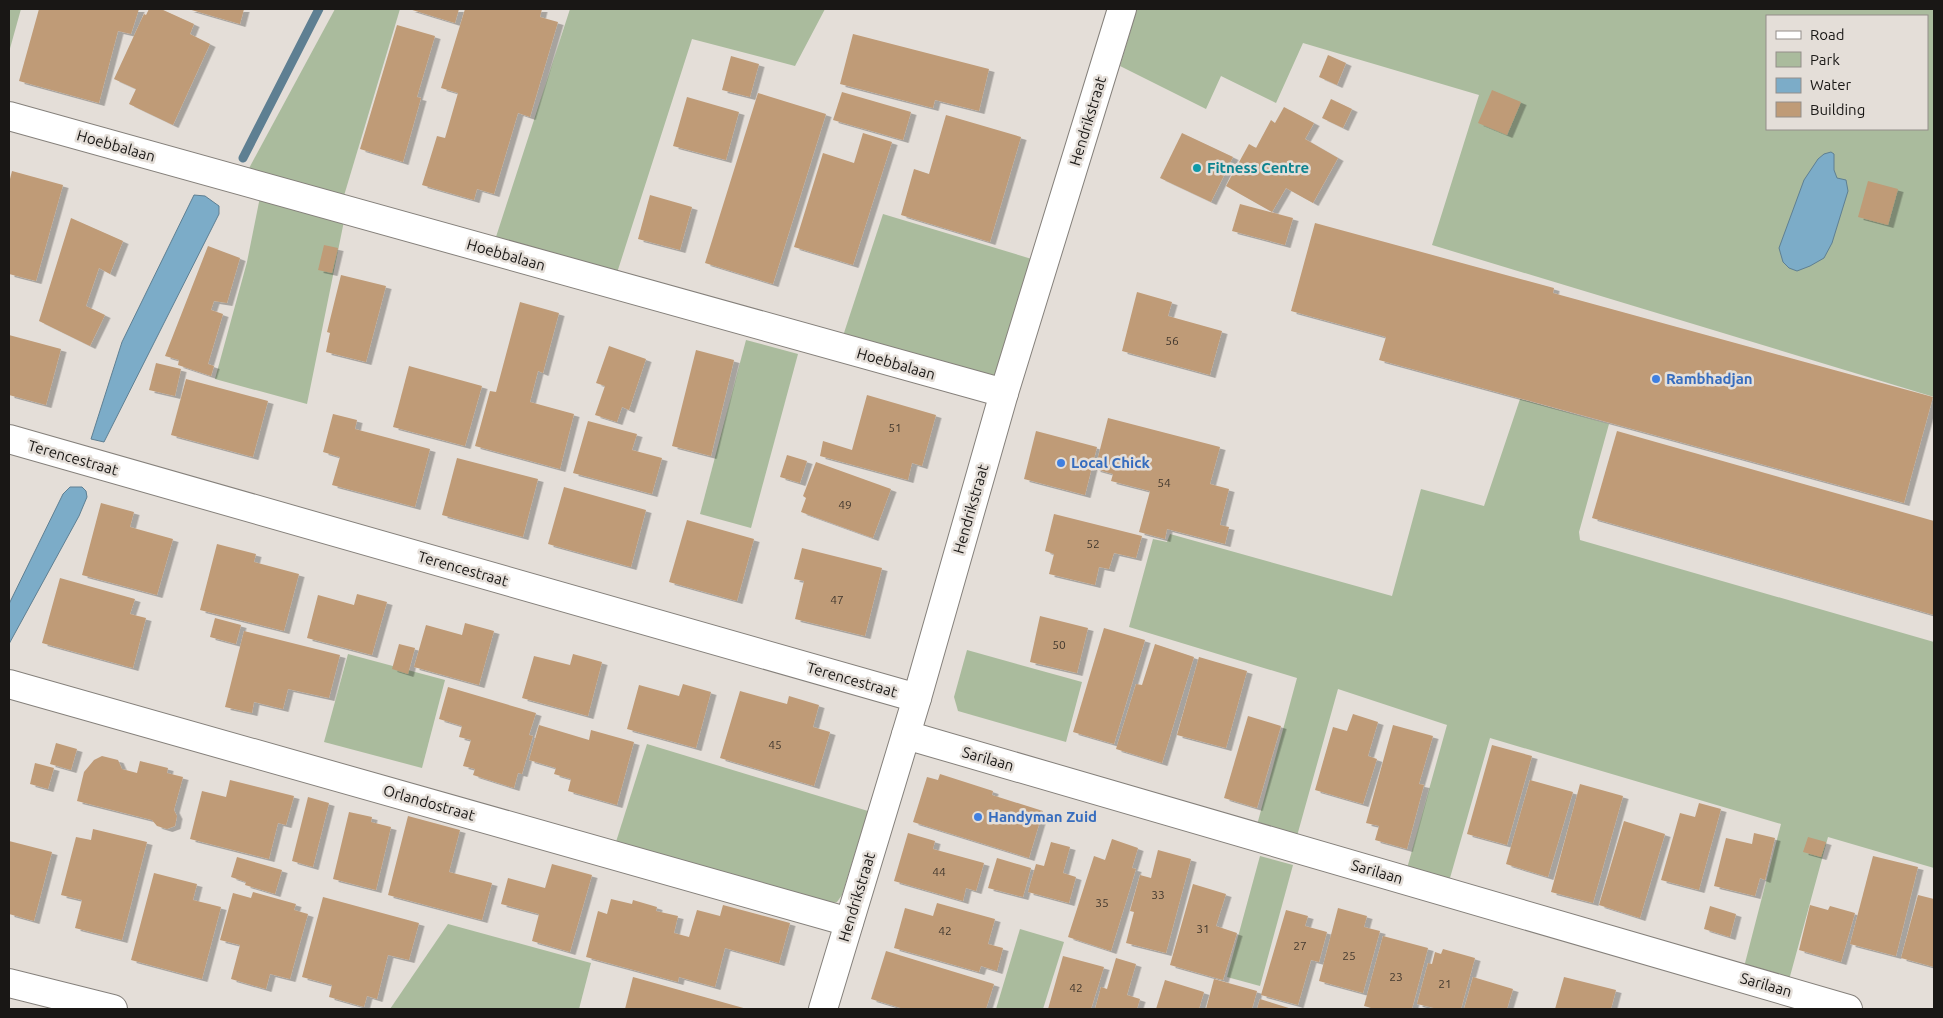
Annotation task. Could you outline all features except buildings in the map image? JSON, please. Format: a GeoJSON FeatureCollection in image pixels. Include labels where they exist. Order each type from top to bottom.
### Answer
{"type":"FeatureCollection","features":[{"type":"Feature","properties":{"kind":"street","name":"Hendrikstraat"},"geometry":{"type":"LineString","coordinates":[[823,1009],[917,698],[1004,394],[1122,9]]}},
{"type":"Feature","properties":{"kind":"street","name":"Hoebbalaan"},"geometry":{"type":"LineString","coordinates":[[9,116],[1004,394]]}},
{"type":"Feature","properties":{"kind":"street","name":"Terencestraat"},"geometry":{"type":"LineString","coordinates":[[9,439],[917,698]]}},
{"type":"Feature","properties":{"kind":"street","name":"Orlandostraat"},"geometry":{"type":"LineString","coordinates":[[9,684],[849,922]]}},
{"type":"Feature","properties":{"kind":"street","name":"Sarilaan"},"geometry":{"type":"LineString","coordinates":[[906,735],[1848,1009]]}},
{"type":"Feature","properties":{"kind":"street"},"geometry":{"type":"LineString","coordinates":[[9,983],[113,1009]]}},
{"type":"Feature","properties":{"kind":"green space"},"geometry":{"type":"Polygon","coordinates":[[[9,9],[21,9],[9,52],[9,9]]]}},
{"type":"Feature","properties":{"kind":"green space"},"geometry":{"type":"Polygon","coordinates":[[[335,9],[400,9],[343,199],[247,172],[335,9]]]}},
{"type":"Feature","properties":{"kind":"green space"},"geometry":{"type":"Polygon","coordinates":[[[570,9],[825,9],[795,66],[692,39],[616,276],[494,243],[570,9]]]}},
{"type":"Feature","properties":{"kind":"green space"},"geometry":{"type":"Polygon","coordinates":[[[1137,9],[1934,9],[1934,397],[1432,245],[1479,95],[1303,43],[1276,103],[1221,76],[1206,109],[1120,66],[1137,9]]]}},
{"type":"Feature","properties":{"kind":"green space"},"geometry":{"type":"Polygon","coordinates":[[[260,197],[344,221],[307,404],[215,379],[247,262],[260,197]]]}},
{"type":"Feature","properties":{"kind":"green space"},"geometry":{"type":"Polygon","coordinates":[[[883,214],[1035,260],[1002,372],[993,379],[842,339],[883,214]]]}},
{"type":"Feature","properties":{"kind":"green space"},"geometry":{"type":"Polygon","coordinates":[[[746,340],[798,354],[751,528],[700,514],[746,340]]]}},
{"type":"Feature","properties":{"kind":"green space"},"geometry":{"type":"Polygon","coordinates":[[[1520,399],[1609,424],[1579,532],[1580,540],[1934,642],[1934,868],[1828,837],[1789,980],[1744,967],[1781,824],[1490,738],[1448,885],[1406,872],[1447,725],[1338,689],[1297,836],[1257,825],[1297,678],[1129,627],[1153,539],[1167,542],[1170,534],[1392,596],[1421,489],[1484,506],[1520,399]]]}},
{"type":"Feature","properties":{"kind":"green space"},"geometry":{"type":"Polygon","coordinates":[[[967,650],[1082,682],[1066,742],[958,711],[954,697],[967,650]]]}},
{"type":"Feature","properties":{"kind":"green space"},"geometry":{"type":"Polygon","coordinates":[[[348,654],[445,680],[422,768],[324,742],[348,654]]]}},
{"type":"Feature","properties":{"kind":"green space"},"geometry":{"type":"Polygon","coordinates":[[[647,744],[868,811],[842,895],[837,902],[830,904],[615,845],[647,744]]]}},
{"type":"Feature","properties":{"kind":"green space"},"geometry":{"type":"Polygon","coordinates":[[[1260,856],[1293,865],[1260,986],[1227,977],[1260,856]]]}},
{"type":"Feature","properties":{"kind":"green space"},"geometry":{"type":"Polygon","coordinates":[[[448,924],[591,963],[579,1009],[390,1009],[448,924]]]}},
{"type":"Feature","properties":{"kind":"green space"},"geometry":{"type":"Polygon","coordinates":[[[1020,929],[1064,942],[1043,1009],[996,1009],[1020,929]]]}},
{"type":"Feature","properties":{"kind":"water"},"geometry":{"type":"Polygon","coordinates":[[[1831,152],[1834,154],[1834,170],[1837,178],[1846,180],[1848,191],[1832,243],[1824,258],[1797,271],[1789,268],[1783,262],[1779,248],[1804,180],[1818,159],[1824,154],[1831,152]]]}},
{"type":"Feature","properties":{"kind":"water"},"geometry":{"type":"Polygon","coordinates":[[[194,195],[205,196],[219,206],[219,214],[104,442],[91,439],[122,342],[194,195]]]}},
{"type":"Feature","properties":{"kind":"water"},"geometry":{"type":"Polygon","coordinates":[[[70,487],[82,487],[86,491],[87,497],[79,516],[9,644],[9,604],[63,494],[70,487]]]}},
{"type":"Feature","properties":{"kind":"waterway"},"geometry":{"type":"LineString","coordinates":[[243,158],[319,9]]}},
{"type":"Feature","properties":{"kind":"place","name":"Fitness Centre"},"geometry":{"type":"Point","coordinates":[1197,168]}},
{"type":"Feature","properties":{"kind":"place","name":"Rambhadjan"},"geometry":{"type":"Point","coordinates":[1656,379]}},
{"type":"Feature","properties":{"kind":"place","name":"Local Chick"},"geometry":{"type":"Point","coordinates":[1061,463]}},
{"type":"Feature","properties":{"kind":"place","name":"Handyman Zuid"},"geometry":{"type":"Point","coordinates":[978,817]}}]}
